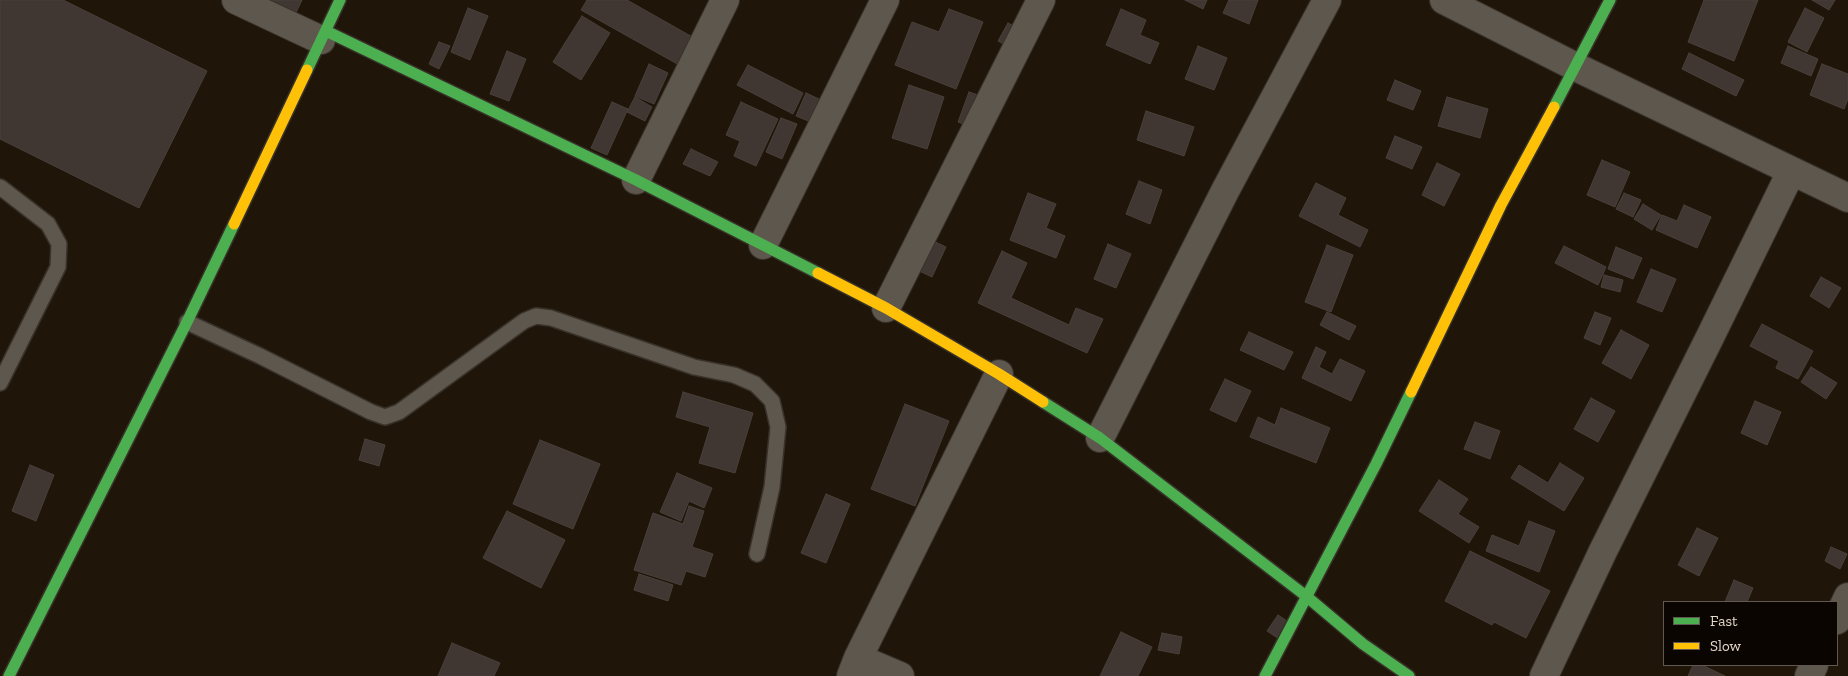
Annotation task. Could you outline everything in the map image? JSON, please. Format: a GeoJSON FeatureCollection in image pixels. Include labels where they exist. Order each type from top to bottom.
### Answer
{"type":"FeatureCollection","features":[{"type":"Feature","properties":{"kind":"street"},"geometry":{"type":"LineString","coordinates":[[236,0],[323,35],[636,180],[886,308],[999,374],[1100,438],[1306,596],[1363,644],[1409,676]]}},
{"type":"Feature","properties":{"kind":"street"},"geometry":{"type":"LineString","coordinates":[[8,676],[187,322],[340,0]]}},
{"type":"Feature","properties":{"kind":"street"},"geometry":{"type":"LineString","coordinates":[[636,180],[725,0]]}},
{"type":"Feature","properties":{"kind":"street"},"geometry":{"type":"LineString","coordinates":[[763,246],[885,0]]}},
{"type":"Feature","properties":{"kind":"street"},"geometry":{"type":"LineString","coordinates":[[886,308],[1041,0]]}},
{"type":"Feature","properties":{"kind":"street"},"geometry":{"type":"LineString","coordinates":[[1100,438],[1220,200],[1327,0]]}},
{"type":"Feature","properties":{"kind":"street"},"geometry":{"type":"LineString","coordinates":[[1444,0],[1576,67],[1848,198]]}},
{"type":"Feature","properties":{"kind":"street"},"geometry":{"type":"LineString","coordinates":[[1265,676],[1376,464],[1501,205],[1610,0]]}},
{"type":"Feature","properties":{"kind":"street"},"geometry":{"type":"LineString","coordinates":[[1544,676],[1603,551],[1791,172]]}},
{"type":"Feature","properties":{"kind":"street"},"geometry":{"type":"LineString","coordinates":[[900,676],[854,667],[999,374]]}},
{"type":"Feature","properties":{"kind":"street"},"geometry":{"type":"LineString","coordinates":[[1838,618],[1848,597]]}},
{"type":"Feature","properties":{"kind":"lane"},"geometry":{"type":"LineString","coordinates":[[0,187],[48,224],[59,244],[58,267],[0,383]]}},
{"type":"Feature","properties":{"kind":"lane"},"geometry":{"type":"LineString","coordinates":[[187,322],[260,356],[370,412],[385,417],[399,412],[517,326],[536,316],[551,318],[694,367],[734,375],[756,384],[772,401],[778,426],[772,487],[757,554]]}},
{"type":"Feature","properties":{"kind":"building"},"geometry":{"type":"Polygon","coordinates":[[[0,0],[63,0],[207,71],[139,208],[0,139],[0,0]]]}},
{"type":"Feature","properties":{"kind":"building"},"geometry":{"type":"Polygon","coordinates":[[[255,0],[302,0],[293,19],[255,0]]]}},
{"type":"Feature","properties":{"kind":"building"},"geometry":{"type":"Polygon","coordinates":[[[587,0],[627,0],[703,43],[688,70],[581,10],[587,0]]]}},
{"type":"Feature","properties":{"kind":"building"},"geometry":{"type":"Polygon","coordinates":[[[1185,0],[1207,0],[1203,9],[1185,0]]]}},
{"type":"Feature","properties":{"kind":"building"},"geometry":{"type":"Polygon","coordinates":[[[1229,0],[1258,0],[1249,24],[1223,13],[1229,0]]]}},
{"type":"Feature","properties":{"kind":"building"},"geometry":{"type":"Polygon","coordinates":[[[1704,0],[1758,0],[1734,61],[1688,42],[1704,0]]]}},
{"type":"Feature","properties":{"kind":"building"},"geometry":{"type":"Polygon","coordinates":[[[1812,0],[1835,0],[1829,10],[1812,0]]]}},
{"type":"Feature","properties":{"kind":"building"},"geometry":{"type":"Polygon","coordinates":[[[468,8],[488,16],[470,60],[451,52],[468,8]]]}},
{"type":"Feature","properties":{"kind":"building"},"geometry":{"type":"Polygon","coordinates":[[[1805,8],[1824,18],[1807,52],[1788,42],[1805,8]]]}},
{"type":"Feature","properties":{"kind":"building"},"geometry":{"type":"Polygon","coordinates":[[[949,9],[983,22],[956,89],[895,65],[912,22],[939,32],[949,9]]]}},
{"type":"Feature","properties":{"kind":"building"},"geometry":{"type":"Polygon","coordinates":[[[1121,9],[1146,20],[1140,35],[1159,43],[1150,64],[1106,45],[1121,9]]]}},
{"type":"Feature","properties":{"kind":"building"},"geometry":{"type":"Polygon","coordinates":[[[582,16],[610,33],[581,80],[553,62],[582,16]]]}},
{"type":"Feature","properties":{"kind":"building"},"geometry":{"type":"Polygon","coordinates":[[[1008,23],[1018,28],[1009,47],[998,41],[1008,23]]]}},
{"type":"Feature","properties":{"kind":"building"},"geometry":{"type":"Polygon","coordinates":[[[439,42],[450,46],[439,69],[429,64],[439,42]]]}},
{"type":"Feature","properties":{"kind":"building"},"geometry":{"type":"Polygon","coordinates":[[[1198,46],[1227,58],[1214,90],[1185,79],[1198,46]]]}},
{"type":"Feature","properties":{"kind":"building"},"geometry":{"type":"Polygon","coordinates":[[[1788,46],[1818,59],[1811,76],[1781,63],[1788,46]]]}},
{"type":"Feature","properties":{"kind":"building"},"geometry":{"type":"Polygon","coordinates":[[[507,51],[526,59],[509,101],[490,94],[507,51]]]}},
{"type":"Feature","properties":{"kind":"building"},"geometry":{"type":"Polygon","coordinates":[[[1689,53],[1744,80],[1736,96],[1682,69],[1689,53]]]}},
{"type":"Feature","properties":{"kind":"building"},"geometry":{"type":"Polygon","coordinates":[[[649,64],[668,73],[654,104],[635,96],[649,64]]]}},
{"type":"Feature","properties":{"kind":"building"},"geometry":{"type":"Polygon","coordinates":[[[1822,64],[1848,74],[1848,99],[1844,109],[1810,95],[1822,64]]]}},
{"type":"Feature","properties":{"kind":"building"},"geometry":{"type":"Polygon","coordinates":[[[748,65],[803,93],[793,114],[737,85],[748,65]]]}},
{"type":"Feature","properties":{"kind":"building"},"geometry":{"type":"Polygon","coordinates":[[[1395,80],[1421,91],[1413,110],[1387,100],[1395,80]]]}},
{"type":"Feature","properties":{"kind":"building"},"geometry":{"type":"Polygon","coordinates":[[[909,85],[944,97],[927,149],[892,138],[909,85]]]}},
{"type":"Feature","properties":{"kind":"building"},"geometry":{"type":"Polygon","coordinates":[[[969,92],[984,97],[973,128],[958,122],[969,92]]]}},
{"type":"Feature","properties":{"kind":"building"},"geometry":{"type":"Polygon","coordinates":[[[806,93],[821,100],[811,122],[796,116],[806,93]]]}},
{"type":"Feature","properties":{"kind":"building"},"geometry":{"type":"Polygon","coordinates":[[[635,97],[652,107],[645,121],[627,112],[635,97]]]}},
{"type":"Feature","properties":{"kind":"building"},"geometry":{"type":"Polygon","coordinates":[[[1447,97],[1488,109],[1480,138],[1438,126],[1447,97]]]}},
{"type":"Feature","properties":{"kind":"building"},"geometry":{"type":"Polygon","coordinates":[[[612,102],[628,109],[607,155],[591,148],[612,102]]]}},
{"type":"Feature","properties":{"kind":"building"},"geometry":{"type":"Polygon","coordinates":[[[741,102],[778,119],[756,166],[734,156],[740,141],[726,135],[741,102]]]}},
{"type":"Feature","properties":{"kind":"building"},"geometry":{"type":"Polygon","coordinates":[[[1146,111],[1194,127],[1184,156],[1137,140],[1146,111]]]}},
{"type":"Feature","properties":{"kind":"building"},"geometry":{"type":"Polygon","coordinates":[[[781,118],[797,124],[782,159],[766,152],[781,118]]]}},
{"type":"Feature","properties":{"kind":"building"},"geometry":{"type":"Polygon","coordinates":[[[1395,136],[1422,147],[1412,169],[1386,158],[1395,136]]]}},
{"type":"Feature","properties":{"kind":"building"},"geometry":{"type":"Polygon","coordinates":[[[691,149],[718,162],[710,176],[683,164],[691,149]]]}},
{"type":"Feature","properties":{"kind":"building"},"geometry":{"type":"Polygon","coordinates":[[[1602,160],[1630,172],[1615,207],[1587,195],[1602,160]]]}},
{"type":"Feature","properties":{"kind":"building"},"geometry":{"type":"Polygon","coordinates":[[[1437,163],[1460,174],[1444,206],[1422,195],[1437,163]]]}},
{"type":"Feature","properties":{"kind":"building"},"geometry":{"type":"Polygon","coordinates":[[[1139,181],[1162,190],[1150,224],[1126,214],[1139,181]]]}},
{"type":"Feature","properties":{"kind":"building"},"geometry":{"type":"Polygon","coordinates":[[[1316,183],[1346,198],[1338,215],[1368,230],[1360,247],[1299,216],[1316,183]]]}},
{"type":"Feature","properties":{"kind":"building"},"geometry":{"type":"Polygon","coordinates":[[[1028,193],[1056,204],[1046,228],[1065,236],[1056,258],[1010,240],[1028,193]]]}},
{"type":"Feature","properties":{"kind":"building"},"geometry":{"type":"Polygon","coordinates":[[[1624,193],[1641,200],[1633,217],[1616,209],[1624,193]]]}},
{"type":"Feature","properties":{"kind":"building"},"geometry":{"type":"Polygon","coordinates":[[[1643,204],[1661,215],[1652,230],[1634,219],[1643,204]]]}},
{"type":"Feature","properties":{"kind":"building"},"geometry":{"type":"Polygon","coordinates":[[[1684,205],[1711,217],[1697,248],[1656,230],[1662,215],[1677,221],[1684,205]]]}},
{"type":"Feature","properties":{"kind":"building"},"geometry":{"type":"Polygon","coordinates":[[[927,238],[946,247],[932,277],[913,268],[927,238]]]}},
{"type":"Feature","properties":{"kind":"building"},"geometry":{"type":"Polygon","coordinates":[[[1108,244],[1131,254],[1116,288],[1094,279],[1108,244]]]}},
{"type":"Feature","properties":{"kind":"building"},"geometry":{"type":"Polygon","coordinates":[[[1327,245],[1353,255],[1331,312],[1305,302],[1327,245]]]}},
{"type":"Feature","properties":{"kind":"building"},"geometry":{"type":"Polygon","coordinates":[[[1564,246],[1606,267],[1598,285],[1555,263],[1564,246]]]}},
{"type":"Feature","properties":{"kind":"building"},"geometry":{"type":"Polygon","coordinates":[[[1616,247],[1642,258],[1633,279],[1608,269],[1616,247]]]}},
{"type":"Feature","properties":{"kind":"building"},"geometry":{"type":"Polygon","coordinates":[[[1002,251],[1027,263],[1011,298],[1069,325],[1076,308],[1103,319],[1087,353],[978,303],[1002,251]]]}},
{"type":"Feature","properties":{"kind":"building"},"geometry":{"type":"Polygon","coordinates":[[[1651,269],[1676,279],[1662,312],[1637,302],[1651,269]]]}},
{"type":"Feature","properties":{"kind":"building"},"geometry":{"type":"Polygon","coordinates":[[[1604,275],[1623,280],[1620,292],[1601,287],[1604,275]]]}},
{"type":"Feature","properties":{"kind":"building"},"geometry":{"type":"Polygon","coordinates":[[[1821,277],[1841,288],[1829,308],[1810,296],[1821,277]]]}},
{"type":"Feature","properties":{"kind":"building"},"geometry":{"type":"Polygon","coordinates":[[[1327,312],[1356,326],[1349,340],[1320,325],[1327,312]]]}},
{"type":"Feature","properties":{"kind":"building"},"geometry":{"type":"Polygon","coordinates":[[[1595,312],[1611,318],[1600,345],[1584,338],[1595,312]]]}},
{"type":"Feature","properties":{"kind":"building"},"geometry":{"type":"Polygon","coordinates":[[[1762,324],[1813,351],[1798,379],[1776,368],[1779,361],[1750,346],[1762,324]]]}},
{"type":"Feature","properties":{"kind":"building"},"geometry":{"type":"Polygon","coordinates":[[[1621,330],[1649,345],[1631,379],[1602,363],[1621,330]]]}},
{"type":"Feature","properties":{"kind":"building"},"geometry":{"type":"Polygon","coordinates":[[[1249,332],[1293,352],[1284,370],[1240,350],[1249,332]]]}},
{"type":"Feature","properties":{"kind":"building"},"geometry":{"type":"Polygon","coordinates":[[[1316,347],[1326,352],[1319,367],[1332,374],[1340,359],[1365,371],[1351,401],[1302,378],[1316,347]]]}},
{"type":"Feature","properties":{"kind":"building"},"geometry":{"type":"Polygon","coordinates":[[[1811,367],[1837,383],[1826,399],[1801,382],[1811,367]]]}},
{"type":"Feature","properties":{"kind":"building"},"geometry":{"type":"Polygon","coordinates":[[[1225,379],[1251,391],[1236,422],[1210,410],[1225,379]]]}},
{"type":"Feature","properties":{"kind":"building"},"geometry":{"type":"Polygon","coordinates":[[[683,392],[753,413],[735,473],[699,463],[710,427],[676,417],[683,392]]]}},
{"type":"Feature","properties":{"kind":"building"},"geometry":{"type":"Polygon","coordinates":[[[1591,398],[1615,411],[1598,442],[1574,429],[1591,398]]]}},
{"type":"Feature","properties":{"kind":"building"},"geometry":{"type":"Polygon","coordinates":[[[1755,401],[1781,412],[1767,445],[1741,433],[1755,401]]]}},
{"type":"Feature","properties":{"kind":"building"},"geometry":{"type":"Polygon","coordinates":[[[905,404],[949,421],[915,506],[871,489],[905,404]]]}},
{"type":"Feature","properties":{"kind":"building"},"geometry":{"type":"Polygon","coordinates":[[[1281,408],[1330,428],[1316,463],[1250,437],[1258,417],[1275,425],[1281,408]]]}},
{"type":"Feature","properties":{"kind":"building"},"geometry":{"type":"Polygon","coordinates":[[[1475,422],[1500,431],[1490,459],[1464,449],[1475,422]]]}},
{"type":"Feature","properties":{"kind":"building"},"geometry":{"type":"Polygon","coordinates":[[[365,439],[385,445],[379,466],[359,460],[365,439]]]}},
{"type":"Feature","properties":{"kind":"building"},"geometry":{"type":"Polygon","coordinates":[[[540,440],[600,464],[573,529],[513,504],[540,440]]]}},
{"type":"Feature","properties":{"kind":"building"},"geometry":{"type":"Polygon","coordinates":[[[1560,463],[1584,478],[1564,511],[1511,478],[1519,465],[1548,483],[1560,463]]]}},
{"type":"Feature","properties":{"kind":"building"},"geometry":{"type":"Polygon","coordinates":[[[30,465],[54,475],[36,521],[12,511],[30,465]]]}},
{"type":"Feature","properties":{"kind":"building"},"geometry":{"type":"Polygon","coordinates":[[[677,473],[712,488],[704,508],[689,501],[681,521],[660,512],[677,473]]]}},
{"type":"Feature","properties":{"kind":"building"},"geometry":{"type":"Polygon","coordinates":[[[1439,480],[1468,499],[1458,514],[1479,527],[1469,543],[1419,511],[1439,480]]]}},
{"type":"Feature","properties":{"kind":"building"},"geometry":{"type":"Polygon","coordinates":[[[826,494],[850,504],[826,563],[801,553],[826,494]]]}},
{"type":"Feature","properties":{"kind":"building"},"geometry":{"type":"Polygon","coordinates":[[[689,506],[704,511],[692,547],[713,554],[705,577],[686,571],[681,585],[634,570],[653,513],[683,524],[689,506]]]}},
{"type":"Feature","properties":{"kind":"building"},"geometry":{"type":"Polygon","coordinates":[[[507,511],[565,540],[541,588],[483,558],[507,511]]]}},
{"type":"Feature","properties":{"kind":"building"},"geometry":{"type":"Polygon","coordinates":[[[1529,521],[1555,531],[1539,572],[1486,551],[1492,535],[1519,546],[1529,521]]]}},
{"type":"Feature","properties":{"kind":"building"},"geometry":{"type":"Polygon","coordinates":[[[1697,528],[1718,538],[1699,576],[1678,565],[1697,528]]]}},
{"type":"Feature","properties":{"kind":"building"},"geometry":{"type":"Polygon","coordinates":[[[1831,547],[1847,554],[1840,569],[1825,561],[1831,547]]]}},
{"type":"Feature","properties":{"kind":"building"},"geometry":{"type":"Polygon","coordinates":[[[1470,551],[1550,591],[1526,638],[1494,622],[1492,625],[1445,601],[1470,551]]]}},
{"type":"Feature","properties":{"kind":"building"},"geometry":{"type":"Polygon","coordinates":[[[639,574],[673,585],[668,601],[634,590],[639,574]]]}},
{"type":"Feature","properties":{"kind":"building"},"geometry":{"type":"Polygon","coordinates":[[[1734,580],[1753,588],[1747,601],[1725,601],[1734,580]]]}},
{"type":"Feature","properties":{"kind":"building"},"geometry":{"type":"Polygon","coordinates":[[[1278,615],[1290,623],[1279,639],[1267,631],[1278,615]]]}},
{"type":"Feature","properties":{"kind":"building"},"geometry":{"type":"Polygon","coordinates":[[[1121,632],[1152,647],[1138,676],[1100,676],[1121,632]]]}},
{"type":"Feature","properties":{"kind":"building"},"geometry":{"type":"Polygon","coordinates":[[[1162,633],[1182,637],[1179,654],[1158,650],[1162,633]]]}},
{"type":"Feature","properties":{"kind":"building"},"geometry":{"type":"Polygon","coordinates":[[[452,643],[500,663],[494,676],[438,676],[452,643]]]}},
{"type":"Feature","properties":{"kind":"building"},"geometry":{"type":"Polygon","coordinates":[[[1693,666],[1704,666],[1725,676],[1688,676],[1693,666]]]}},
{"type":"Feature","properties":{"kind":"traffic: fast"},"geometry":{"type":"LineString","coordinates":[[307,70],[340,0]]}},
{"type":"Feature","properties":{"kind":"traffic: fast"},"geometry":{"type":"LineString","coordinates":[[1554,107],[1610,0]]}},
{"type":"Feature","properties":{"kind":"traffic: fast"},"geometry":{"type":"LineString","coordinates":[[326,31],[636,180],[818,273]]}},
{"type":"Feature","properties":{"kind":"traffic: fast"},"geometry":{"type":"LineString","coordinates":[[9,676],[187,322],[234,224]]}},
{"type":"Feature","properties":{"kind":"traffic: fast"},"geometry":{"type":"LineString","coordinates":[[1265,676],[1376,464],[1411,392]]}},
{"type":"Feature","properties":{"kind":"traffic: fast"},"geometry":{"type":"LineString","coordinates":[[1043,402],[1100,438],[1306,596],[1363,644],[1409,676]]}},
{"type":"Feature","properties":{"kind":"traffic: slow"},"geometry":{"type":"LineString","coordinates":[[234,224],[307,70]]}},
{"type":"Feature","properties":{"kind":"traffic: slow"},"geometry":{"type":"LineString","coordinates":[[1411,392],[1501,205],[1554,107]]}},
{"type":"Feature","properties":{"kind":"traffic: slow"},"geometry":{"type":"LineString","coordinates":[[818,273],[886,308],[1043,402]]}}]}
